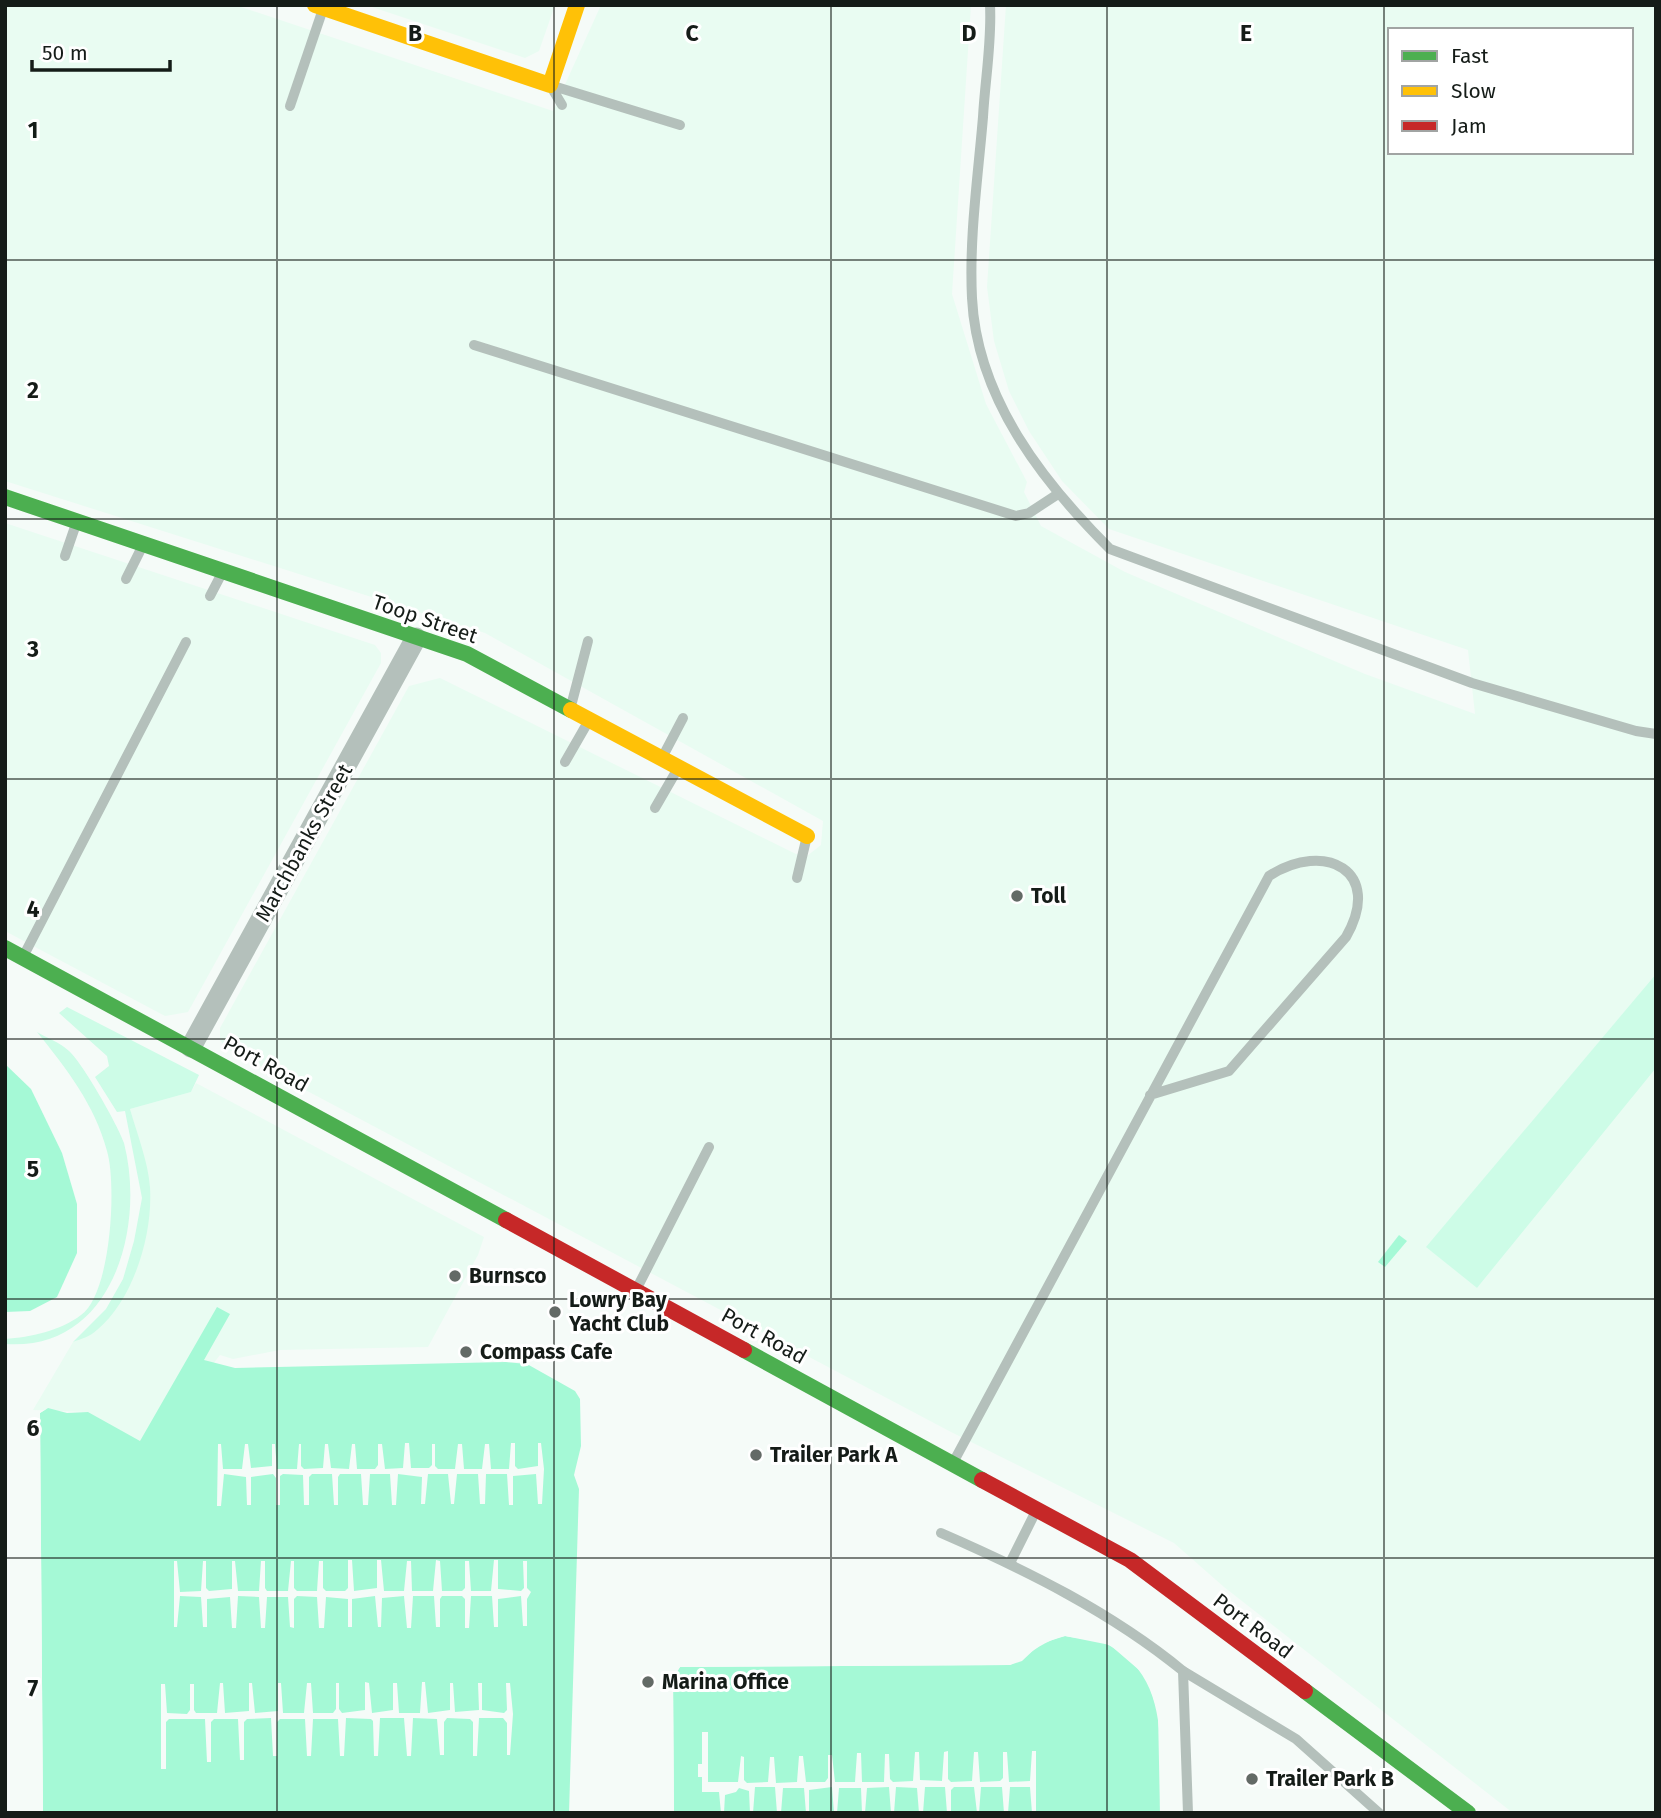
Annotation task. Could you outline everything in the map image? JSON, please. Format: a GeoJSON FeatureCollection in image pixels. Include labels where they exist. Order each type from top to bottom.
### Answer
{"type":"FeatureCollection","features":[{"type":"Feature","properties":{"kind":"street"},"geometry":{"type":"LineString","coordinates":[[319,7],[550,85],[577,5]]}},
{"type":"Feature","properties":{"kind":"street","name":"Toop Street"},"geometry":{"type":"LineString","coordinates":[[5,497],[467,654],[807,836]]}},
{"type":"Feature","properties":{"kind":"street","name":"Marchbanks Street"},"geometry":{"type":"LineString","coordinates":[[191,1047],[416,638]]}},
{"type":"Feature","properties":{"kind":"street","name":"Port Road"},"geometry":{"type":"LineString","coordinates":[[5,948],[1130,1560],[1468,1813]]}},
{"type":"Feature","properties":{"kind":"lane"},"geometry":{"type":"LineString","coordinates":[[990,5],[972,237],[972,301],[982,354],[993,387],[1013,431],[1058,494],[1110,549],[1472,683],[1636,732],[1656,734]]}},
{"type":"Feature","properties":{"kind":"lane"},"geometry":{"type":"LineString","coordinates":[[290,106],[319,7]]}},
{"type":"Feature","properties":{"kind":"lane"},"geometry":{"type":"LineString","coordinates":[[550,85],[562,105]]}},
{"type":"Feature","properties":{"kind":"lane"},"geometry":{"type":"LineString","coordinates":[[550,85],[680,125]]}},
{"type":"Feature","properties":{"kind":"lane"},"geometry":{"type":"LineString","coordinates":[[474,345],[1016,516],[1029,513],[1058,494]]}},
{"type":"Feature","properties":{"kind":"lane"},"geometry":{"type":"LineString","coordinates":[[65,556],[77,522]]}},
{"type":"Feature","properties":{"kind":"lane"},"geometry":{"type":"LineString","coordinates":[[127,579],[143,544]]}},
{"type":"Feature","properties":{"kind":"lane"},"geometry":{"type":"LineString","coordinates":[[210,596],[223,571]]}},
{"type":"Feature","properties":{"kind":"lane"},"geometry":{"type":"LineString","coordinates":[[570,709],[588,641]]}},
{"type":"Feature","properties":{"kind":"lane"},"geometry":{"type":"LineString","coordinates":[[23,957],[186,642]]}},
{"type":"Feature","properties":{"kind":"lane"},"geometry":{"type":"LineString","coordinates":[[662,758],[683,718]]}},
{"type":"Feature","properties":{"kind":"lane"},"geometry":{"type":"LineString","coordinates":[[565,762],[590,720]]}},
{"type":"Feature","properties":{"kind":"lane"},"geometry":{"type":"LineString","coordinates":[[655,808],[678,767]]}},
{"type":"Feature","properties":{"kind":"lane"},"geometry":{"type":"LineString","coordinates":[[797,878],[807,836]]}},
{"type":"Feature","properties":{"kind":"lane"},"geometry":{"type":"LineString","coordinates":[[953,1463],[1136,1119],[1269,876],[1300,861],[1327,861],[1345,869],[1356,884],[1359,901],[1357,918],[1346,937],[1228,1071],[1150,1095]]}},
{"type":"Feature","properties":{"kind":"lane"},"geometry":{"type":"LineString","coordinates":[[636,1290],[709,1147]]}},
{"type":"Feature","properties":{"kind":"lane"},"geometry":{"type":"LineString","coordinates":[[1010,1563],[1037,1509]]}},
{"type":"Feature","properties":{"kind":"lane"},"geometry":{"type":"LineString","coordinates":[[941,1533],[1010,1563],[1140,1636],[1184,1671],[1296,1739],[1379,1813]]}},
{"type":"Feature","properties":{"kind":"lane"},"geometry":{"type":"LineString","coordinates":[[1184,1671],[1188,1813]]}},
{"type":"Feature","properties":{"kind":"shaded area"},"geometry":{"type":"Polygon","coordinates":[[[5,5],[235,5],[553,111],[601,5],[971,5],[952,294],[986,404],[1027,482],[1024,492],[1041,526],[1125,572],[1365,674],[1475,714],[1468,650],[1109,529],[1062,481],[1029,431],[1009,391],[994,341],[987,287],[1006,5],[1656,5],[1656,974],[1427,1247],[1477,1288],[1656,1068],[1656,1813],[1513,1813],[1224,1587],[1174,1543],[951,1432],[226,1048],[220,1040],[220,1028],[409,686],[440,678],[796,854],[807,856],[821,845],[823,821],[485,633],[5,481],[5,5]]]}},
{"type":"Feature","properties":{"kind":"shaded area"},"geometry":{"type":"Polygon","coordinates":[[[366,5],[555,5],[539,51],[525,58],[366,5]]]}},
{"type":"Feature","properties":{"kind":"shaded area"},"geometry":{"type":"Polygon","coordinates":[[[5,523],[375,645],[381,653],[381,663],[188,1012],[165,1016],[5,931],[5,523]]]}},
{"type":"Feature","properties":{"kind":"shaded area"},"geometry":{"type":"Polygon","coordinates":[[[1656,974],[1656,1068],[1477,1288],[1426,1247],[1656,974]]]}},
{"type":"Feature","properties":{"kind":"shaded area"},"geometry":{"type":"Polygon","coordinates":[[[67,1007],[199,1075],[191,1092],[130,1109],[149,1177],[150,1205],[144,1245],[131,1284],[110,1317],[92,1334],[73,1342],[106,1309],[123,1279],[142,1198],[125,1111],[117,1112],[95,1077],[109,1066],[107,1056],[59,1013],[67,1007]]]}},
{"type":"Feature","properties":{"kind":"shaded area"},"geometry":{"type":"Polygon","coordinates":[[[37,1032],[75,1057],[115,1123],[124,1143],[130,1176],[130,1211],[124,1246],[113,1278],[95,1306],[72,1328],[42,1341],[5,1344],[5,1339],[45,1332],[81,1315],[91,1303],[99,1285],[109,1238],[110,1167],[102,1134],[78,1088],[37,1032]]]}},
{"type":"Feature","properties":{"kind":"shaded area"},"geometry":{"type":"Polygon","coordinates":[[[5,1064],[31,1089],[62,1153],[77,1204],[77,1253],[57,1297],[30,1311],[5,1312],[5,1064]]]}},
{"type":"Feature","properties":{"kind":"shaded area"},"geometry":{"type":"Polygon","coordinates":[[[196,1083],[484,1237],[478,1255],[428,1347],[280,1350],[233,1359],[220,1355],[213,1364],[204,1360],[140,1442],[88,1412],[33,1410],[73,1342],[96,1331],[131,1280],[144,1242],[150,1187],[130,1109],[191,1092],[196,1083]]]}},
{"type":"Feature","properties":{"kind":"shaded area"},"geometry":{"type":"Polygon","coordinates":[[[1399,1235],[1407,1241],[1385,1267],[1378,1262],[1399,1235]]]}},
{"type":"Feature","properties":{"kind":"shaded area"},"geometry":{"type":"Polygon","coordinates":[[[217,1307],[230,1314],[204,1360],[235,1368],[506,1362],[527,1364],[575,1391],[580,1399],[581,1446],[574,1475],[579,1489],[569,1813],[43,1813],[40,1413],[48,1408],[67,1413],[88,1412],[140,1441],[217,1307]]]}},
{"type":"Feature","properties":{"kind":"shaded area"},"geometry":{"type":"Polygon","coordinates":[[[1065,1636],[1107,1644],[1131,1661],[1145,1679],[1158,1721],[1160,1813],[674,1813],[673,1678],[680,1667],[1010,1665],[1043,1644],[1065,1636]]]}},
{"type":"Feature","properties":{"kind":"pier"},"geometry":{"type":"Polygon","coordinates":[[[48,1408],[40,1413],[43,1813],[39,1813],[37,1413],[48,1408]]]}},
{"type":"Feature","properties":{"kind":"pier"},"geometry":{"type":"Polygon","coordinates":[[[405,1443],[409,1443],[411,1468],[429,1468],[432,1465],[432,1444],[435,1444],[435,1466],[438,1469],[455,1469],[458,1444],[462,1444],[464,1469],[482,1469],[485,1444],[489,1444],[491,1469],[509,1469],[511,1443],[515,1443],[515,1466],[518,1469],[538,1466],[538,1443],[541,1443],[544,1469],[542,1504],[538,1504],[536,1474],[513,1476],[513,1505],[509,1505],[507,1474],[486,1474],[485,1504],[480,1504],[478,1474],[457,1474],[454,1504],[451,1504],[448,1474],[428,1474],[425,1504],[421,1504],[422,1477],[398,1474],[396,1505],[392,1505],[390,1474],[370,1474],[368,1505],[363,1505],[361,1474],[340,1474],[338,1505],[334,1505],[332,1474],[312,1474],[309,1477],[309,1505],[304,1505],[303,1475],[283,1474],[280,1476],[280,1505],[276,1505],[276,1478],[273,1474],[251,1477],[251,1505],[247,1505],[246,1477],[224,1474],[221,1506],[217,1506],[218,1444],[221,1444],[223,1469],[242,1469],[245,1444],[248,1444],[251,1468],[272,1466],[272,1444],[275,1444],[277,1469],[297,1469],[301,1444],[301,1466],[304,1469],[323,1468],[325,1444],[328,1444],[331,1468],[349,1469],[352,1444],[355,1444],[357,1469],[375,1469],[378,1465],[378,1444],[382,1444],[385,1469],[403,1468],[405,1443]]]}},
{"type":"Feature","properties":{"kind":"pier"},"geometry":{"type":"Polygon","coordinates":[[[348,1560],[352,1560],[354,1591],[377,1588],[377,1560],[381,1560],[384,1591],[404,1591],[407,1561],[411,1561],[412,1591],[433,1591],[436,1560],[440,1561],[442,1591],[462,1591],[465,1588],[465,1561],[469,1561],[471,1591],[491,1591],[494,1560],[498,1560],[498,1589],[521,1591],[524,1588],[523,1561],[527,1561],[527,1588],[531,1592],[527,1599],[527,1626],[523,1626],[521,1596],[498,1599],[498,1627],[494,1627],[492,1596],[471,1596],[469,1628],[465,1628],[465,1599],[462,1596],[442,1596],[440,1627],[436,1627],[434,1596],[413,1596],[411,1628],[407,1628],[404,1596],[382,1598],[381,1627],[378,1627],[375,1596],[352,1599],[352,1627],[348,1627],[348,1599],[326,1597],[324,1628],[319,1628],[317,1597],[297,1596],[294,1599],[294,1628],[290,1627],[288,1597],[267,1597],[265,1628],[261,1628],[259,1597],[238,1596],[236,1628],[232,1628],[230,1597],[207,1599],[207,1627],[203,1627],[201,1597],[180,1596],[177,1627],[174,1627],[174,1561],[177,1561],[180,1592],[201,1591],[203,1561],[206,1561],[206,1588],[209,1591],[232,1589],[232,1561],[235,1561],[238,1591],[259,1591],[261,1561],[265,1561],[267,1591],[288,1591],[291,1561],[294,1561],[294,1588],[297,1591],[317,1591],[319,1561],[323,1561],[323,1588],[326,1591],[345,1591],[348,1588],[348,1560]]]}},
{"type":"Feature","properties":{"kind":"pier"},"geometry":{"type":"Polygon","coordinates":[[[1065,1633],[1112,1642],[1149,1674],[1161,1711],[1164,1813],[1160,1813],[1158,1712],[1146,1676],[1110,1645],[1065,1636],[1040,1644],[1022,1661],[1010,1665],[680,1667],[673,1678],[674,1813],[670,1813],[670,1678],[679,1664],[1010,1661],[1020,1658],[1038,1641],[1065,1633]]]}},
{"type":"Feature","properties":{"kind":"pier"},"geometry":{"type":"Polygon","coordinates":[[[365,1682],[369,1683],[372,1713],[393,1710],[393,1683],[397,1683],[399,1713],[420,1713],[422,1682],[425,1682],[428,1713],[450,1710],[450,1683],[453,1683],[455,1712],[479,1710],[478,1683],[482,1683],[482,1710],[504,1713],[507,1710],[506,1683],[510,1683],[513,1714],[510,1755],[507,1755],[507,1723],[503,1718],[479,1718],[477,1756],[473,1756],[473,1722],[470,1719],[447,1718],[444,1722],[444,1755],[440,1755],[437,1719],[413,1718],[411,1756],[407,1756],[404,1718],[380,1718],[378,1756],[374,1756],[373,1721],[346,1718],[344,1756],[340,1756],[338,1719],[313,1719],[311,1756],[307,1756],[305,1719],[280,1719],[277,1722],[277,1756],[273,1756],[271,1718],[247,1719],[244,1722],[244,1760],[240,1760],[238,1719],[214,1719],[211,1722],[211,1762],[207,1762],[205,1719],[169,1719],[166,1722],[166,1769],[161,1769],[161,1684],[165,1684],[167,1713],[187,1714],[190,1710],[190,1684],[194,1684],[196,1713],[217,1713],[220,1683],[223,1683],[225,1713],[249,1711],[249,1683],[252,1683],[255,1713],[278,1711],[278,1683],[281,1683],[283,1713],[304,1713],[307,1683],[311,1683],[313,1713],[333,1713],[336,1709],[336,1683],[339,1683],[339,1709],[342,1713],[365,1710],[365,1682]]]}},
{"type":"Feature","properties":{"kind":"pier"},"geometry":{"type":"Polygon","coordinates":[[[702,1732],[708,1732],[708,1782],[738,1782],[741,1756],[744,1757],[744,1780],[747,1783],[768,1782],[770,1757],[774,1757],[776,1783],[797,1782],[799,1756],[803,1756],[806,1782],[825,1782],[828,1778],[828,1755],[832,1755],[835,1782],[855,1782],[857,1753],[861,1753],[862,1782],[884,1782],[885,1754],[889,1754],[890,1779],[893,1782],[913,1781],[915,1752],[919,1752],[920,1780],[942,1781],[944,1752],[948,1751],[948,1779],[951,1782],[972,1781],[974,1752],[978,1752],[980,1782],[1000,1781],[1003,1778],[1003,1752],[1007,1752],[1009,1782],[1030,1781],[1032,1751],[1036,1751],[1036,1813],[1032,1813],[1030,1787],[1010,1787],[1008,1813],[1004,1813],[1002,1787],[981,1787],[979,1813],[974,1787],[954,1787],[951,1790],[951,1813],[947,1813],[945,1787],[925,1787],[923,1813],[919,1813],[917,1788],[896,1787],[894,1813],[891,1813],[889,1787],[867,1788],[865,1813],[862,1813],[861,1788],[839,1788],[837,1813],[834,1813],[832,1787],[809,1790],[809,1813],[806,1813],[804,1788],[783,1788],[781,1813],[777,1813],[775,1787],[755,1787],[753,1813],[750,1813],[749,1791],[739,1788],[736,1792],[725,1795],[724,1813],[721,1813],[719,1792],[702,1792],[702,1777],[698,1777],[698,1764],[702,1764],[702,1732]]]}},
{"type":"Feature","properties":{"kind":"traffic: fast"},"geometry":{"type":"LineString","coordinates":[[5,497],[467,654],[571,710]]}},
{"type":"Feature","properties":{"kind":"traffic: fast"},"geometry":{"type":"LineString","coordinates":[[5,948],[506,1220]]}},
{"type":"Feature","properties":{"kind":"traffic: fast"},"geometry":{"type":"LineString","coordinates":[[744,1350],[982,1480]]}},
{"type":"Feature","properties":{"kind":"traffic: fast"},"geometry":{"type":"LineString","coordinates":[[1305,1691],[1468,1813]]}},
{"type":"Feature","properties":{"kind":"traffic: slow"},"geometry":{"type":"LineString","coordinates":[[315,5],[550,85],[577,5]]}},
{"type":"Feature","properties":{"kind":"traffic: slow"},"geometry":{"type":"LineString","coordinates":[[571,710],[807,836]]}},
{"type":"Feature","properties":{"kind":"traffic: jam"},"geometry":{"type":"LineString","coordinates":[[506,1220],[744,1350]]}},
{"type":"Feature","properties":{"kind":"traffic: jam"},"geometry":{"type":"LineString","coordinates":[[982,1480],[1130,1560],[1305,1691]]}},
{"type":"Feature","properties":{"kind":"place","name":"Toll"},"geometry":{"type":"Point","coordinates":[1017,896]}},
{"type":"Feature","properties":{"kind":"place","name":"Burnsco"},"geometry":{"type":"Point","coordinates":[455,1276]}},
{"type":"Feature","properties":{"kind":"place","name":"Lowry Bay Yacht Club"},"geometry":{"type":"Point","coordinates":[555,1312]}},
{"type":"Feature","properties":{"kind":"place","name":"Compass Cafe"},"geometry":{"type":"Point","coordinates":[466,1352]}},
{"type":"Feature","properties":{"kind":"place","name":"Trailer Park A"},"geometry":{"type":"Point","coordinates":[756,1455]}},
{"type":"Feature","properties":{"kind":"place","name":"Marina Office"},"geometry":{"type":"Point","coordinates":[648,1682]}},
{"type":"Feature","properties":{"kind":"place","name":"Trailer Park B"},"geometry":{"type":"Point","coordinates":[1252,1779]}}]}
